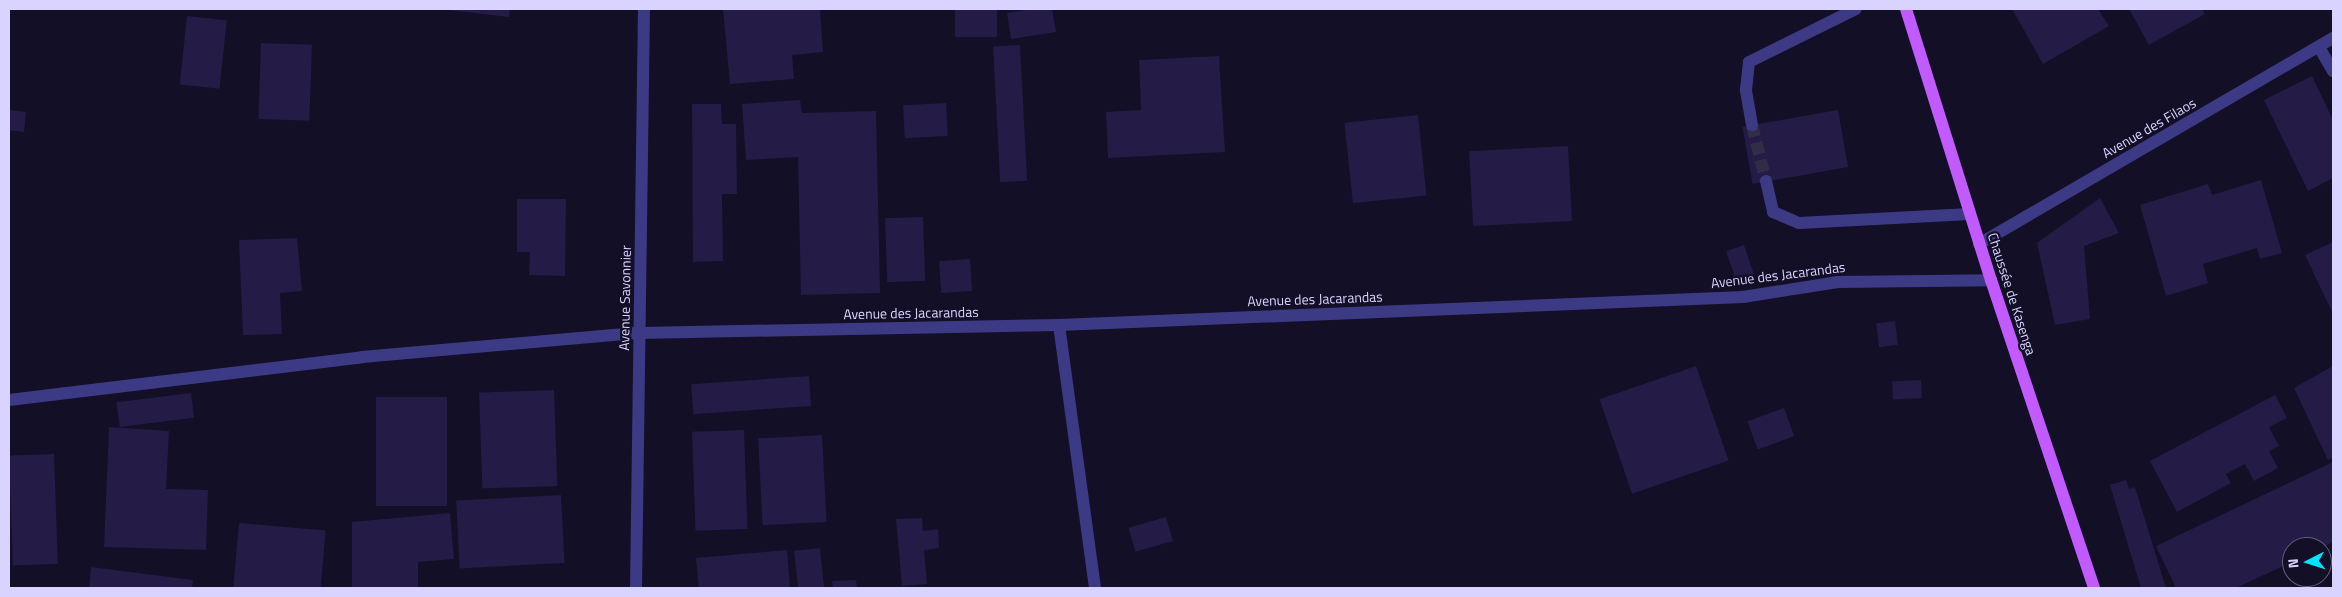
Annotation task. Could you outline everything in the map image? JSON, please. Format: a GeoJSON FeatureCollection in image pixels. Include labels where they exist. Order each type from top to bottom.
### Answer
{"type":"FeatureCollection","features":[{"type":"Feature","properties":{"kind":"main road","name":"Chaussée de Kasenga"},"geometry":{"type":"LineString","coordinates":[[1906,9],[1979,244],[2094,588]]}},
{"type":"Feature","properties":{"kind":"street","name":"Avenue Savonnier"},"geometry":{"type":"LineString","coordinates":[[636,588],[644,9]]}},
{"type":"Feature","properties":{"kind":"street"},"geometry":{"type":"LineString","coordinates":[[1752,126],[1746,90],[1749,62],[1856,9]]}},
{"type":"Feature","properties":{"kind":"street","name":"Avenue des Filaos"},"geometry":{"type":"LineString","coordinates":[[1979,244],[2333,38]]}},
{"type":"Feature","properties":{"kind":"street"},"geometry":{"type":"LineString","coordinates":[[2318,47],[2333,70]]}},
{"type":"Feature","properties":{"kind":"street"},"geometry":{"type":"LineString","coordinates":[[1766,182],[1774,212],[1799,223],[1970,214]]}},
{"type":"Feature","properties":{"kind":"street","name":"Avenue des Jacarandas"},"geometry":{"type":"LineString","coordinates":[[9,400],[362,357],[639,333],[1058,325],[1743,297],[1838,282],[1991,280]]}},
{"type":"Feature","properties":{"kind":"street"},"geometry":{"type":"LineString","coordinates":[[1058,325],[1095,588]]}},
{"type":"Feature","properties":{"kind":"building"},"geometry":{"type":"Polygon","coordinates":[[[440,9],[510,9],[509,17],[440,9]]]}},
{"type":"Feature","properties":{"kind":"building"},"geometry":{"type":"Polygon","coordinates":[[[723,9],[820,9],[823,52],[792,55],[794,79],[730,84],[723,9]]]}},
{"type":"Feature","properties":{"kind":"building"},"geometry":{"type":"Polygon","coordinates":[[[955,9],[997,9],[997,37],[955,37],[955,9]]]}},
{"type":"Feature","properties":{"kind":"building"},"geometry":{"type":"Polygon","coordinates":[[[1031,9],[1052,9],[1056,32],[1011,39],[1007,13],[1031,9]]]}},
{"type":"Feature","properties":{"kind":"building"},"geometry":{"type":"Polygon","coordinates":[[[2012,9],[2098,9],[2109,26],[2043,64],[2012,9]]]}},
{"type":"Feature","properties":{"kind":"building"},"geometry":{"type":"Polygon","coordinates":[[[2129,9],[2202,9],[2205,14],[2149,45],[2129,9]]]}},
{"type":"Feature","properties":{"kind":"building"},"geometry":{"type":"Polygon","coordinates":[[[187,16],[227,20],[220,89],[180,85],[187,16]]]}},
{"type":"Feature","properties":{"kind":"building"},"geometry":{"type":"Polygon","coordinates":[[[261,43],[312,45],[309,121],[258,119],[261,43]]]}},
{"type":"Feature","properties":{"kind":"building"},"geometry":{"type":"Polygon","coordinates":[[[1020,45],[1027,181],[1000,182],[993,46],[1020,45]]]}},
{"type":"Feature","properties":{"kind":"building"},"geometry":{"type":"Polygon","coordinates":[[[1219,56],[1225,152],[1108,158],[1106,112],[1141,110],[1139,60],[1219,56]]]}},
{"type":"Feature","properties":{"kind":"building"},"geometry":{"type":"Polygon","coordinates":[[[2312,76],[2333,120],[2333,178],[2308,191],[2264,100],[2312,76]]]}},
{"type":"Feature","properties":{"kind":"building"},"geometry":{"type":"Polygon","coordinates":[[[800,100],[802,113],[876,111],[880,293],[801,295],[798,157],[746,160],[742,104],[800,100]]]}},
{"type":"Feature","properties":{"kind":"building"},"geometry":{"type":"Polygon","coordinates":[[[946,103],[948,136],[905,138],[903,105],[946,103]]]}},
{"type":"Feature","properties":{"kind":"building"},"geometry":{"type":"Polygon","coordinates":[[[692,104],[721,104],[722,124],[736,124],[737,194],[722,194],[723,261],[693,262],[692,104]]]}},
{"type":"Feature","properties":{"kind":"building"},"geometry":{"type":"Polygon","coordinates":[[[9,110],[26,112],[24,132],[9,130],[9,110]]]}},
{"type":"Feature","properties":{"kind":"building"},"geometry":{"type":"Polygon","coordinates":[[[1838,110],[1848,167],[1753,184],[1742,127],[1838,110]]]}},
{"type":"Feature","properties":{"kind":"building"},"geometry":{"type":"Polygon","coordinates":[[[1418,115],[1426,196],[1353,203],[1344,123],[1418,115]]]}},
{"type":"Feature","properties":{"kind":"building"},"geometry":{"type":"Polygon","coordinates":[[[1568,146],[1572,221],[1473,226],[1469,151],[1568,146]]]}},
{"type":"Feature","properties":{"kind":"building"},"geometry":{"type":"Polygon","coordinates":[[[2261,180],[2282,253],[2260,259],[2257,248],[2203,264],[2208,283],[2166,296],[2140,205],[2208,184],[2212,195],[2261,180]]]}},
{"type":"Feature","properties":{"kind":"building"},"geometry":{"type":"Polygon","coordinates":[[[2100,198],[2119,233],[2084,246],[2090,319],[2055,325],[2037,243],[2100,198]]]}},
{"type":"Feature","properties":{"kind":"building"},"geometry":{"type":"Polygon","coordinates":[[[517,199],[566,199],[565,276],[529,275],[530,252],[517,252],[517,199]]]}},
{"type":"Feature","properties":{"kind":"building"},"geometry":{"type":"Polygon","coordinates":[[[923,217],[925,281],[887,282],[885,218],[923,217]]]}},
{"type":"Feature","properties":{"kind":"building"},"geometry":{"type":"Polygon","coordinates":[[[297,238],[302,291],[280,293],[282,334],[243,335],[239,240],[297,238]]]}},
{"type":"Feature","properties":{"kind":"building"},"geometry":{"type":"Polygon","coordinates":[[[2333,242],[2333,314],[2305,255],[2333,242]]]}},
{"type":"Feature","properties":{"kind":"building"},"geometry":{"type":"Polygon","coordinates":[[[1744,245],[1755,277],[1737,283],[1726,251],[1744,245]]]}},
{"type":"Feature","properties":{"kind":"building"},"geometry":{"type":"Polygon","coordinates":[[[970,259],[972,291],[941,293],[939,261],[970,259]]]}},
{"type":"Feature","properties":{"kind":"building"},"geometry":{"type":"Polygon","coordinates":[[[1895,321],[1898,345],[1879,347],[1876,323],[1895,321]]]}},
{"type":"Feature","properties":{"kind":"building"},"geometry":{"type":"Polygon","coordinates":[[[1696,366],[1729,461],[1632,494],[1600,399],[1696,366]]]}},
{"type":"Feature","properties":{"kind":"building"},"geometry":{"type":"Polygon","coordinates":[[[2333,366],[2333,457],[2328,460],[2294,388],[2333,366]]]}},
{"type":"Feature","properties":{"kind":"building"},"geometry":{"type":"Polygon","coordinates":[[[809,376],[811,406],[693,414],[691,384],[809,376]]]}},
{"type":"Feature","properties":{"kind":"building"},"geometry":{"type":"Polygon","coordinates":[[[1921,380],[1922,398],[1893,399],[1892,382],[1921,380]]]}},
{"type":"Feature","properties":{"kind":"building"},"geometry":{"type":"Polygon","coordinates":[[[554,390],[557,486],[482,489],[479,393],[554,390]]]}},
{"type":"Feature","properties":{"kind":"building"},"geometry":{"type":"Polygon","coordinates":[[[191,393],[194,418],[120,427],[117,402],[191,393]]]}},
{"type":"Feature","properties":{"kind":"building"},"geometry":{"type":"Polygon","coordinates":[[[2275,395],[2287,418],[2269,427],[2279,446],[2269,451],[2278,468],[2254,481],[2245,464],[2226,474],[2231,483],[2177,512],[2150,461],[2275,395]]]}},
{"type":"Feature","properties":{"kind":"building"},"geometry":{"type":"Polygon","coordinates":[[[376,397],[447,397],[447,506],[376,506],[376,397]]]}},
{"type":"Feature","properties":{"kind":"building"},"geometry":{"type":"Polygon","coordinates":[[[1784,408],[1794,436],[1758,450],[1747,421],[1784,408]]]}},
{"type":"Feature","properties":{"kind":"building"},"geometry":{"type":"Polygon","coordinates":[[[109,427],[169,431],[166,489],[208,490],[206,550],[104,547],[109,427]]]}},
{"type":"Feature","properties":{"kind":"building"},"geometry":{"type":"Polygon","coordinates":[[[744,430],[747,529],[695,531],[692,432],[744,430]]]}},
{"type":"Feature","properties":{"kind":"building"},"geometry":{"type":"Polygon","coordinates":[[[822,435],[827,522],[763,525],[758,438],[822,435]]]}},
{"type":"Feature","properties":{"kind":"building"},"geometry":{"type":"Polygon","coordinates":[[[54,454],[58,564],[13,566],[9,456],[54,454]]]}},
{"type":"Feature","properties":{"kind":"building"},"geometry":{"type":"Polygon","coordinates":[[[2333,462],[2333,542],[2332,537],[2282,537],[2282,567],[2236,588],[2176,588],[2156,546],[2333,462]]]}},
{"type":"Feature","properties":{"kind":"building"},"geometry":{"type":"Polygon","coordinates":[[[2126,480],[2129,489],[2135,487],[2166,588],[2141,588],[2110,485],[2126,480]]]}},
{"type":"Feature","properties":{"kind":"building"},"geometry":{"type":"Polygon","coordinates":[[[561,495],[565,563],[460,568],[456,500],[561,495]]]}},
{"type":"Feature","properties":{"kind":"building"},"geometry":{"type":"Polygon","coordinates":[[[450,513],[454,559],[418,562],[418,588],[352,588],[352,522],[450,513]]]}},
{"type":"Feature","properties":{"kind":"building"},"geometry":{"type":"Polygon","coordinates":[[[1166,517],[1173,541],[1135,552],[1129,528],[1166,517]]]}},
{"type":"Feature","properties":{"kind":"building"},"geometry":{"type":"Polygon","coordinates":[[[922,518],[923,531],[938,529],[939,548],[924,550],[927,584],[902,586],[896,519],[922,518]]]}},
{"type":"Feature","properties":{"kind":"building"},"geometry":{"type":"Polygon","coordinates":[[[239,523],[326,531],[321,588],[233,588],[239,523]]]}},
{"type":"Feature","properties":{"kind":"building"},"geometry":{"type":"Polygon","coordinates":[[[820,548],[824,588],[798,588],[794,551],[820,548]]]}},
{"type":"Feature","properties":{"kind":"building"},"geometry":{"type":"Polygon","coordinates":[[[787,550],[790,588],[699,588],[696,558],[787,550]]]}},
{"type":"Feature","properties":{"kind":"building"},"geometry":{"type":"Polygon","coordinates":[[[91,567],[193,580],[192,588],[89,588],[91,567]]]}},
{"type":"Feature","properties":{"kind":"building"},"geometry":{"type":"Polygon","coordinates":[[[856,580],[857,588],[833,588],[832,581],[856,580]]]}},
{"type":"Feature","properties":{"kind":"tunnel"},"geometry":{"type":"LineString","coordinates":[[1752,125],[1766,181]]}}]}
